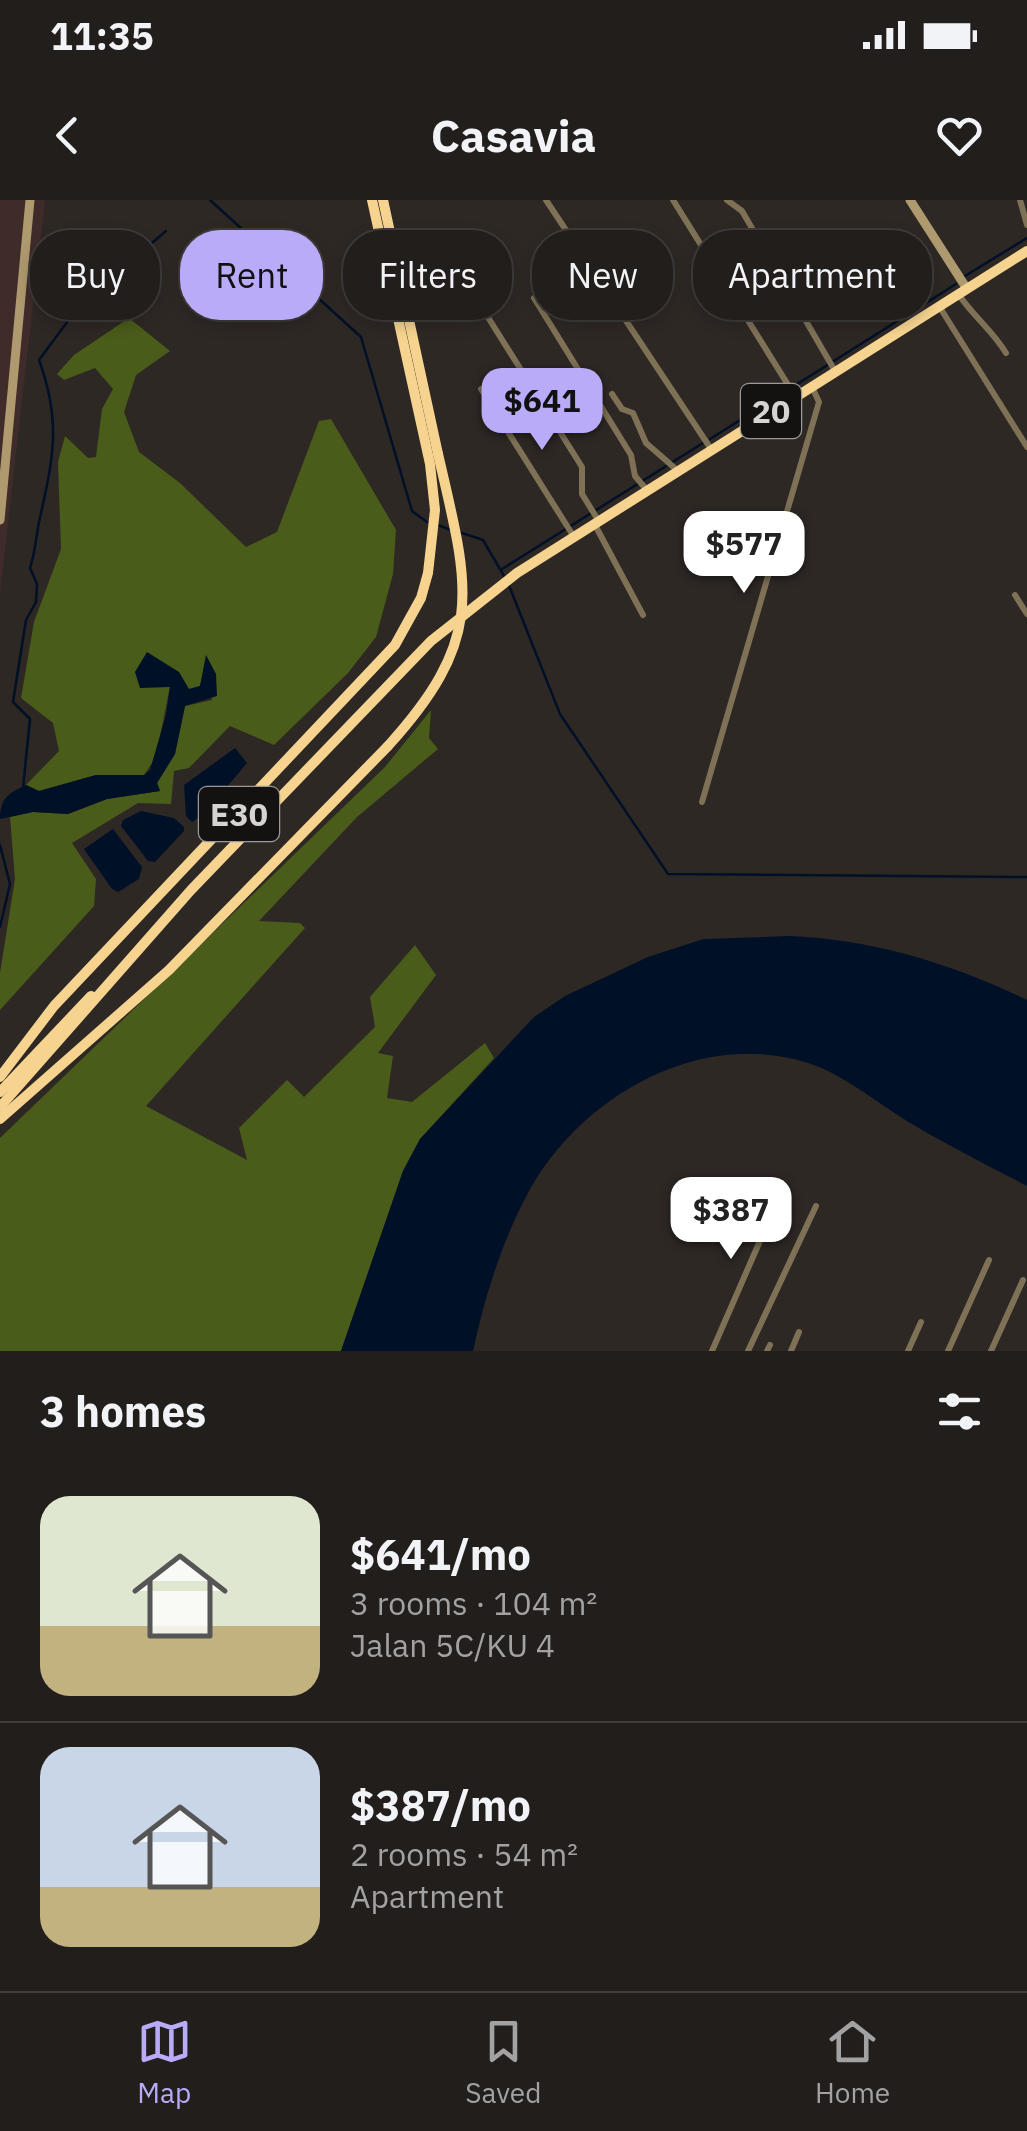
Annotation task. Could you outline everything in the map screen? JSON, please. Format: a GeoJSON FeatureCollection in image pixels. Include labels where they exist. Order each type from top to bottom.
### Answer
{"type":"FeatureCollection","features":[{"type":"Feature","properties":{"kind":"highway","name":"E30"},"geometry":{"type":"LineString","coordinates":[[0,1077],[54,1006],[262,790],[395,644],[421,598],[435,528],[430,464],[372,200]]}},
{"type":"Feature","properties":{"kind":"highway","name":"E30"},"geometry":{"type":"LineString","coordinates":[[0,1119],[169,970],[388,746],[443,677],[460,632],[464,572],[384,200]]}},
{"type":"Feature","properties":{"kind":"highway","name":"20"},"geometry":{"type":"LineString","coordinates":[[134,953],[400,669],[496,588],[574,537],[595,517],[642,485],[812,386],[832,365],[940,306],[1027,251]]}},
{"type":"Feature","properties":{"kind":"highway"},"geometry":{"type":"LineString","coordinates":[[0,1092],[134,953]]}},
{"type":"Feature","properties":{"kind":"highway"},"geometry":{"type":"LineString","coordinates":[[0,1108],[134,953]]}},
{"type":"Feature","properties":{"kind":"street"},"geometry":{"type":"LineString","coordinates":[[0,520],[30,200]]}},
{"type":"Feature","properties":{"kind":"street"},"geometry":{"type":"LineString","coordinates":[[546,200],[708,444]]}},
{"type":"Feature","properties":{"kind":"street"},"geometry":{"type":"LineString","coordinates":[[673,200],[794,395]]}},
{"type":"Feature","properties":{"kind":"street"},"geometry":{"type":"LineString","coordinates":[[727,200],[742,211],[832,365]]}},
{"type":"Feature","properties":{"kind":"street"},"geometry":{"type":"LineString","coordinates":[[910,200],[975,319],[992,330],[1006,353]]}},
{"type":"Feature","properties":{"kind":"street"},"geometry":{"type":"LineString","coordinates":[[1020,200],[1027,225]]}},
{"type":"Feature","properties":{"kind":"street"},"geometry":{"type":"LineString","coordinates":[[940,306],[1027,447]]}},
{"type":"Feature","properties":{"kind":"street"},"geometry":{"type":"LineString","coordinates":[[489,320],[582,467],[582,494],[642,615]]}},
{"type":"Feature","properties":{"kind":"street"},"geometry":{"type":"LineString","coordinates":[[548,320],[631,455],[642,485]]}},
{"type":"Feature","properties":{"kind":"street"},"geometry":{"type":"LineString","coordinates":[[702,802],[819,402],[812,386]]}},
{"type":"Feature","properties":{"kind":"street"},"geometry":{"type":"LineString","coordinates":[[481,389],[574,537]]}},
{"type":"Feature","properties":{"kind":"street"},"geometry":{"type":"LineString","coordinates":[[612,394],[622,408],[633,413],[646,443],[675,468]]}},
{"type":"Feature","properties":{"kind":"street"},"geometry":{"type":"LineString","coordinates":[[1015,594],[1027,614]]}},
{"type":"Feature","properties":{"kind":"street"},"geometry":{"type":"LineString","coordinates":[[712,1351],[783,1188]]}},
{"type":"Feature","properties":{"kind":"street"},"geometry":{"type":"LineString","coordinates":[[748,1351],[816,1206]]}},
{"type":"Feature","properties":{"kind":"street"},"geometry":{"type":"LineString","coordinates":[[948,1351],[989,1260]]}},
{"type":"Feature","properties":{"kind":"street"},"geometry":{"type":"LineString","coordinates":[[991,1351],[1023,1280]]}},
{"type":"Feature","properties":{"kind":"street"},"geometry":{"type":"LineString","coordinates":[[908,1351],[921,1322]]}},
{"type":"Feature","properties":{"kind":"street"},"geometry":{"type":"LineString","coordinates":[[791,1351],[799,1332]]}},
{"type":"Feature","properties":{"kind":"shaded area"},"geometry":{"type":"Polygon","coordinates":[[[0,200],[45,200],[42,230],[30,230],[31,320],[0,593],[0,200]]]}},
{"type":"Feature","properties":{"kind":"green space"},"geometry":{"type":"Polygon","coordinates":[[[126,320],[131,320],[170,351],[136,375],[124,412],[139,452],[180,483],[246,547],[277,532],[319,421],[331,419],[396,530],[393,574],[376,637],[348,673],[274,745],[230,726],[189,768],[174,771],[171,804],[138,803],[72,843],[96,879],[94,906],[0,1010],[0,973],[15,879],[10,817],[33,812],[68,814],[107,799],[160,791],[157,783],[175,754],[185,706],[212,700],[207,657],[200,686],[170,686],[156,757],[144,775],[96,775],[39,791],[26,785],[59,751],[53,723],[21,698],[34,622],[61,549],[58,462],[65,436],[88,458],[96,457],[102,409],[113,389],[95,368],[64,380],[57,374],[74,355],[126,320]]]}},
{"type":"Feature","properties":{"kind":"green space"},"geometry":{"type":"Polygon","coordinates":[[[431,710],[429,738],[438,749],[357,817],[259,921],[300,923],[305,928],[146,1106],[247,1160],[239,1128],[287,1080],[304,1097],[375,1027],[370,997],[415,945],[436,975],[378,1053],[393,1056],[387,1098],[412,1102],[485,1043],[494,1058],[420,1139],[403,1171],[341,1351],[0,1351],[0,1138],[385,767],[431,710]]]}},
{"type":"Feature","properties":{"kind":"water"},"geometry":{"type":"Polygon","coordinates":[[[147,652],[179,672],[189,689],[200,686],[206,655],[216,674],[217,696],[185,706],[175,754],[157,783],[160,791],[107,799],[68,814],[33,812],[0,819],[6,798],[26,785],[39,791],[96,775],[144,775],[150,770],[170,687],[140,688],[135,672],[147,652]]]}},
{"type":"Feature","properties":{"kind":"water"},"geometry":{"type":"Polygon","coordinates":[[[235,748],[247,763],[192,822],[186,816],[184,785],[235,748]]]}},
{"type":"Feature","properties":{"kind":"water"},"geometry":{"type":"Polygon","coordinates":[[[141,811],[174,818],[184,827],[155,862],[148,861],[121,826],[123,820],[141,811]]]}},
{"type":"Feature","properties":{"kind":"water"},"geometry":{"type":"Polygon","coordinates":[[[113,829],[142,867],[139,879],[118,892],[84,849],[113,829]]]}},
{"type":"Feature","properties":{"kind":"water"},"geometry":{"type":"Polygon","coordinates":[[[789,936],[850,942],[911,956],[970,975],[1027,1000],[1027,1186],[921,1130],[834,1074],[808,1063],[767,1055],[726,1055],[685,1063],[611,1100],[578,1127],[550,1158],[528,1193],[502,1250],[473,1351],[341,1351],[403,1171],[420,1139],[534,1017],[565,996],[648,957],[688,944],[704,939],[789,936]]]}},
{"type":"Feature","properties":{"kind":"waterway"},"geometry":{"type":"LineString","coordinates":[[210,200],[361,337],[412,511],[427,522]]}},
{"type":"Feature","properties":{"kind":"waterway"},"geometry":{"type":"LineString","coordinates":[[23,788],[30,719],[13,702],[26,620],[36,602],[37,584],[30,568],[53,441],[51,403],[39,360],[82,302],[166,231]]}},
{"type":"Feature","properties":{"kind":"waterway"},"geometry":{"type":"LineString","coordinates":[[965,276],[1027,238]]}},
{"type":"Feature","properties":{"kind":"waterway"},"geometry":{"type":"LineString","coordinates":[[710,439],[956,284]]}},
{"type":"Feature","properties":{"kind":"waterway"},"geometry":{"type":"LineString","coordinates":[[502,569],[703,443]]}},
{"type":"Feature","properties":{"kind":"waterway"},"geometry":{"type":"LineString","coordinates":[[435,524],[451,530]]}},
{"type":"Feature","properties":{"kind":"waterway"},"geometry":{"type":"LineString","coordinates":[[459,532],[483,540],[504,576]]}},
{"type":"Feature","properties":{"kind":"waterway"},"geometry":{"type":"LineString","coordinates":[[508,583],[560,714],[668,874],[1027,877]]}},
{"type":"Feature","properties":{"kind":"waterway"},"geometry":{"type":"LineString","coordinates":[[0,845],[10,884],[0,927]]}}]}
